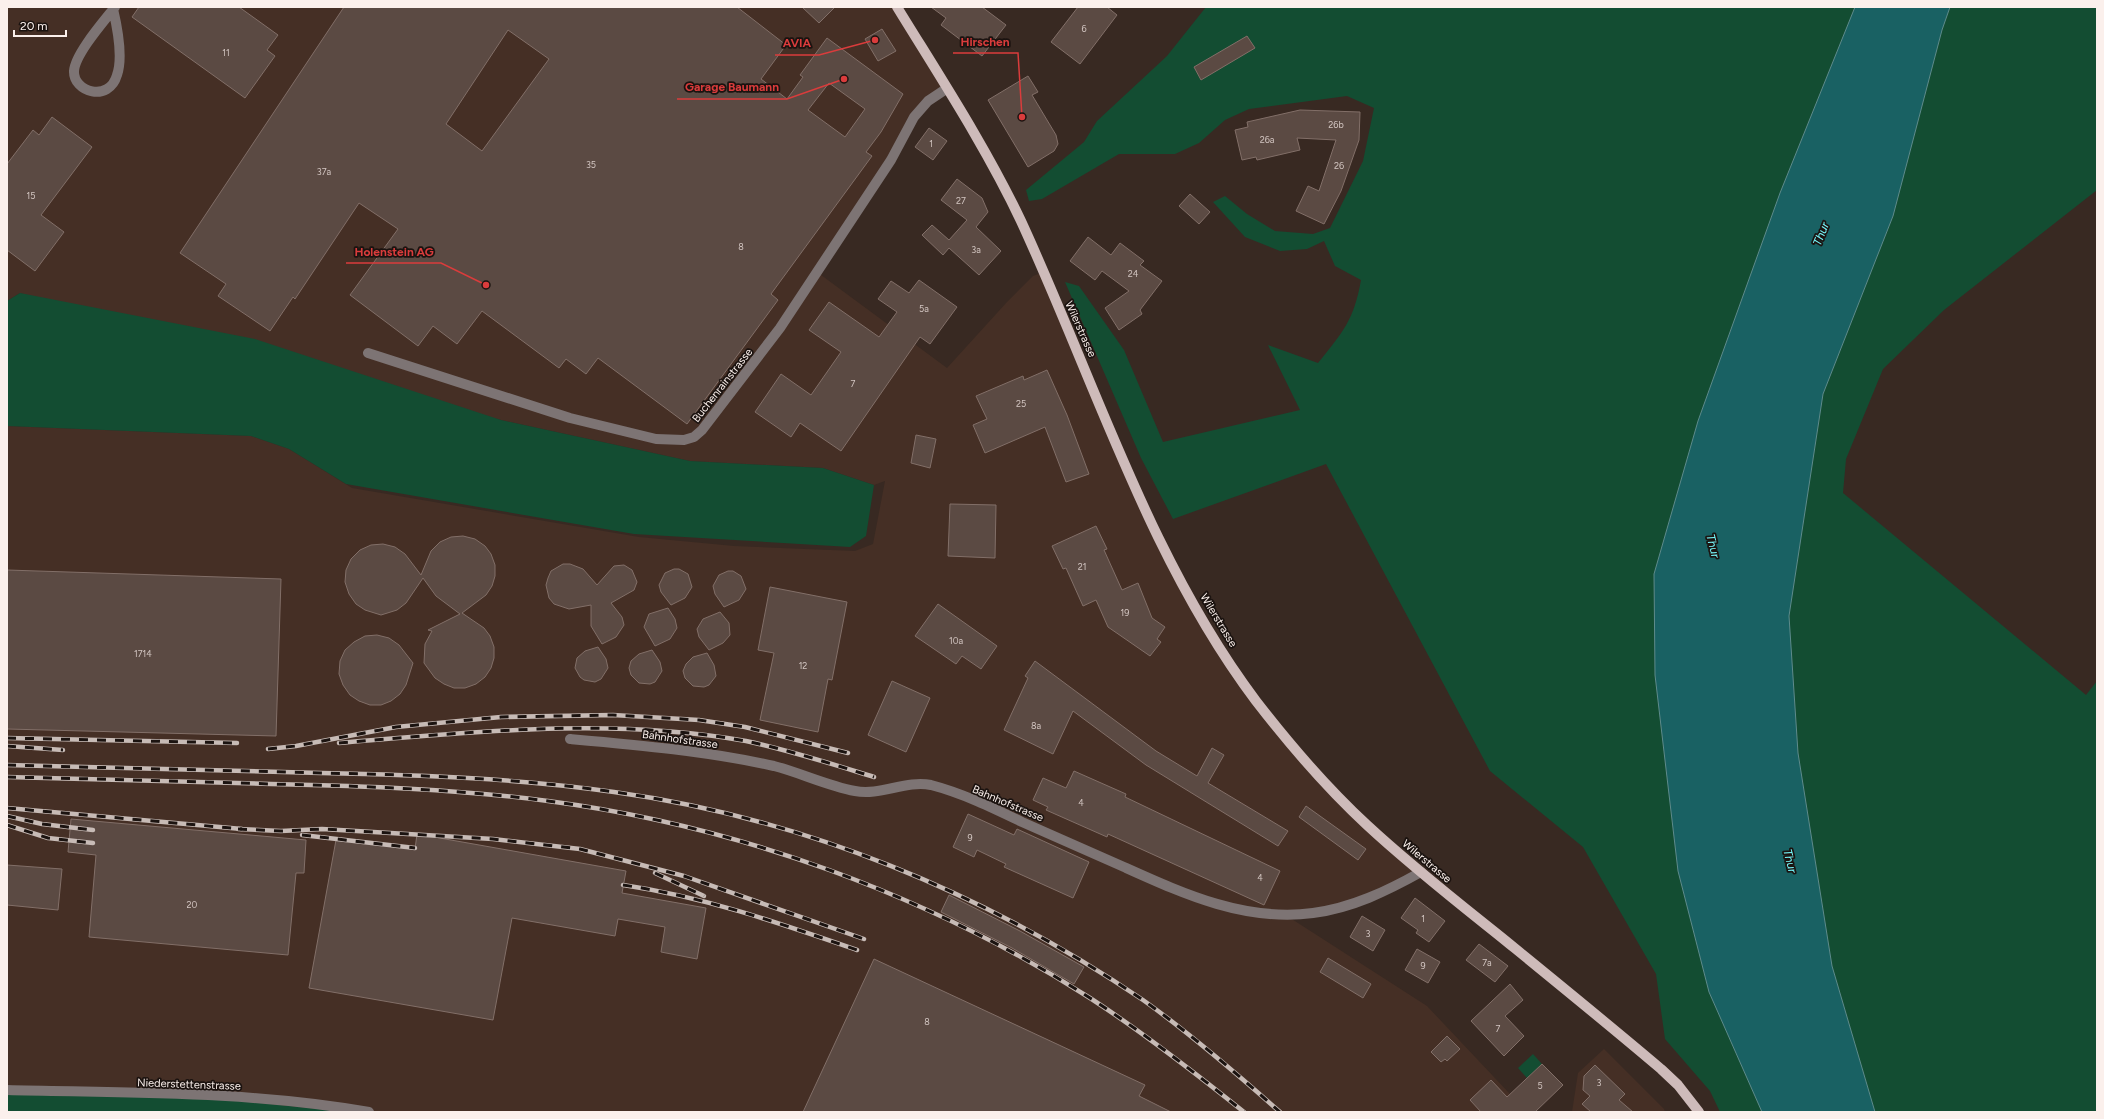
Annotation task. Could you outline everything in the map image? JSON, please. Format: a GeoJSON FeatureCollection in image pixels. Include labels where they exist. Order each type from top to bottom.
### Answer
{"type":"FeatureCollection","features":[{"type":"Feature","properties":{"kind":"main road","name":"Wilerstrasse"},"geometry":{"type":"LineString","coordinates":[[898,7],[972,131],[1021,220],[1139,494],[1173,564],[1208,629],[1254,698],[1287,740],[1367,825],[1421,872],[1661,1069],[1678,1085],[1699,1112]]}},
{"type":"Feature","properties":{"kind":"street"},"geometry":{"type":"LineString","coordinates":[[114,8],[117,25],[119,56],[118,75],[105,92],[98,93],[87,90],[76,80],[74,71],[76,61],[114,8]]}},
{"type":"Feature","properties":{"kind":"street","name":"Buchenrainstrasse"},"geometry":{"type":"LineString","coordinates":[[368,353],[570,418],[656,439],[674,440],[694,437],[702,430],[780,328],[890,160],[914,117],[928,101],[946,89]]}},
{"type":"Feature","properties":{"kind":"street","name":"Bahnhofstrasse"},"geometry":{"type":"LineString","coordinates":[[570,739],[680,749],[774,767],[856,792],[880,791],[913,785],[929,785],[974,800],[1179,892],[1220,906],[1265,914],[1312,913],[1353,904],[1392,888],[1421,872]]}},
{"type":"Feature","properties":{"kind":"street","name":"Niederstettenstrasse"},"geometry":{"type":"LineString","coordinates":[[7,1090],[176,1094],[256,1098],[334,1106],[369,1112]]}},
{"type":"Feature","properties":{"kind":"shaded area"},"geometry":{"type":"Polygon","coordinates":[[[7,7],[897,7],[946,89],[928,101],[817,272],[947,368],[1007,302],[1033,276],[1043,272],[1173,564],[1254,698],[1323,780],[1421,872],[1353,904],[1284,914],[1427,1006],[1527,1112],[7,1112],[7,426],[251,436],[289,449],[352,488],[639,537],[734,546],[855,551],[873,544],[885,481],[874,485],[823,468],[690,461],[501,420],[20,293],[7,301],[7,7]]]}},
{"type":"Feature","properties":{"kind":"shaded area"},"geometry":{"type":"Polygon","coordinates":[[[1604,1049],[1664,1109],[1665,1112],[1572,1112],[1578,1073],[1604,1049]]]}},
{"type":"Feature","properties":{"kind":"green space"},"geometry":{"type":"Polygon","coordinates":[[[1206,7],[1855,7],[1780,193],[1698,421],[1654,574],[1655,675],[1678,871],[1709,992],[1762,1112],[1720,1112],[1710,1091],[1665,1039],[1656,974],[1583,847],[1490,771],[1326,464],[1173,519],[1141,458],[1065,282],[1079,286],[1124,350],[1163,442],[1300,410],[1268,345],[1318,363],[1341,334],[1351,316],[1361,280],[1335,266],[1324,241],[1307,249],[1280,251],[1245,237],[1213,202],[1225,196],[1247,214],[1275,231],[1313,234],[1330,228],[1363,161],[1374,108],[1347,96],[1249,109],[1225,120],[1199,143],[1175,154],[1119,154],[1042,199],[1029,201],[1026,190],[1084,142],[1097,121],[1167,56],[1206,7]]]}},
{"type":"Feature","properties":{"kind":"green space"},"geometry":{"type":"Polygon","coordinates":[[[1950,7],[2097,7],[2097,190],[1944,310],[1883,369],[1846,459],[1843,493],[2086,695],[2097,681],[2097,1112],[1875,1112],[1832,966],[1798,753],[1789,616],[1823,394],[1893,216],[1942,30],[1950,7]]]}},
{"type":"Feature","properties":{"kind":"green space"},"geometry":{"type":"Polygon","coordinates":[[[20,293],[255,339],[501,420],[690,461],[823,468],[874,485],[866,536],[850,547],[634,534],[346,484],[289,449],[251,436],[7,426],[7,301],[20,293]]]}},
{"type":"Feature","properties":{"kind":"green space"},"geometry":{"type":"Polygon","coordinates":[[[1533,1054],[1542,1064],[1527,1078],[1518,1068],[1533,1054]]]}},
{"type":"Feature","properties":{"kind":"green space"},"geometry":{"type":"Polygon","coordinates":[[[7,1090],[176,1094],[347,1112],[7,1112],[7,1090]]]}},
{"type":"Feature","properties":{"kind":"water","name":"Thur"},"geometry":{"type":"Polygon","coordinates":[[[1855,7],[1950,7],[1942,30],[1893,216],[1823,394],[1789,616],[1798,753],[1832,966],[1875,1112],[1762,1112],[1709,992],[1678,871],[1655,675],[1654,574],[1698,421],[1780,193],[1855,7]]]}},
{"type":"Feature","properties":{"kind":"building"},"geometry":{"type":"Polygon","coordinates":[[[139,7],[239,7],[278,35],[267,50],[275,56],[245,98],[132,17],[139,7]]]}},
{"type":"Feature","properties":{"kind":"building"},"geometry":{"type":"Polygon","coordinates":[[[344,7],[737,7],[786,45],[761,79],[787,99],[803,77],[800,75],[827,38],[903,94],[881,132],[866,152],[872,156],[771,294],[778,300],[687,424],[598,358],[586,374],[566,359],[559,368],[482,311],[457,344],[433,326],[418,346],[350,295],[398,229],[359,203],[295,299],[293,297],[270,331],[218,296],[226,284],[180,253],[344,7]],[[508,30],[446,124],[482,151],[549,59],[508,30]],[[829,83],[808,110],[845,137],[865,109],[829,83]]]}},
{"type":"Feature","properties":{"kind":"building"},"geometry":{"type":"Polygon","coordinates":[[[802,7],[835,7],[819,23],[802,7]]]}},
{"type":"Feature","properties":{"kind":"building"},"geometry":{"type":"Polygon","coordinates":[[[931,7],[982,7],[1006,25],[982,56],[941,25],[946,18],[931,7]]]}},
{"type":"Feature","properties":{"kind":"building"},"geometry":{"type":"Polygon","coordinates":[[[1078,7],[1107,7],[1117,15],[1080,64],[1051,42],[1078,7]]]}},
{"type":"Feature","properties":{"kind":"building"},"geometry":{"type":"Polygon","coordinates":[[[882,29],[896,51],[878,61],[865,39],[882,29]]]}},
{"type":"Feature","properties":{"kind":"building"},"geometry":{"type":"Polygon","coordinates":[[[1247,36],[1255,48],[1201,80],[1194,67],[1247,36]]]}},
{"type":"Feature","properties":{"kind":"building"},"geometry":{"type":"Polygon","coordinates":[[[1028,76],[1038,92],[1032,95],[1056,135],[1058,144],[1054,151],[1028,167],[988,100],[1028,76]]]}},
{"type":"Feature","properties":{"kind":"building"},"geometry":{"type":"Polygon","coordinates":[[[1300,110],[1360,112],[1359,140],[1341,191],[1324,224],[1296,211],[1308,186],[1319,191],[1336,140],[1297,138],[1300,150],[1257,160],[1256,157],[1242,160],[1235,130],[1248,127],[1247,122],[1300,110]]]}},
{"type":"Feature","properties":{"kind":"building"},"geometry":{"type":"Polygon","coordinates":[[[52,117],[92,147],[41,215],[64,232],[35,271],[7,250],[7,164],[33,130],[39,135],[52,117]]]}},
{"type":"Feature","properties":{"kind":"building"},"geometry":{"type":"Polygon","coordinates":[[[929,128],[947,141],[933,160],[915,147],[929,128]]]}},
{"type":"Feature","properties":{"kind":"building"},"geometry":{"type":"Polygon","coordinates":[[[957,179],[982,198],[988,212],[976,227],[1001,251],[979,275],[949,248],[943,255],[922,235],[932,225],[949,240],[967,220],[941,200],[957,179]]]}},
{"type":"Feature","properties":{"kind":"building"},"geometry":{"type":"Polygon","coordinates":[[[1190,194],[1210,212],[1199,224],[1179,206],[1190,194]]]}},
{"type":"Feature","properties":{"kind":"building"},"geometry":{"type":"Polygon","coordinates":[[[1088,237],[1111,255],[1120,243],[1144,261],[1140,265],[1162,281],[1140,310],[1142,314],[1119,330],[1105,308],[1129,291],[1102,271],[1095,280],[1070,261],[1088,237]]]}},
{"type":"Feature","properties":{"kind":"building"},"geometry":{"type":"Polygon","coordinates":[[[919,280],[957,307],[930,344],[920,337],[841,451],[800,423],[791,437],[755,412],[781,374],[811,395],[841,352],[809,330],[829,302],[879,337],[897,312],[878,299],[891,281],[909,293],[919,280]]]}},
{"type":"Feature","properties":{"kind":"building"},"geometry":{"type":"Polygon","coordinates":[[[1047,370],[1067,415],[1089,474],[1066,482],[1045,427],[985,453],[973,425],[987,419],[976,396],[1023,376],[1024,380],[1047,370]]]}},
{"type":"Feature","properties":{"kind":"building"},"geometry":{"type":"Polygon","coordinates":[[[916,435],[936,439],[930,468],[911,463],[916,435]]]}},
{"type":"Feature","properties":{"kind":"building"},"geometry":{"type":"Polygon","coordinates":[[[950,504],[996,505],[995,558],[948,556],[950,504]]]}},
{"type":"Feature","properties":{"kind":"building"},"geometry":{"type":"Polygon","coordinates":[[[1096,526],[1107,549],[1104,550],[1122,590],[1138,583],[1152,618],[1165,627],[1157,639],[1161,642],[1150,656],[1108,627],[1096,600],[1083,606],[1066,568],[1063,569],[1052,546],[1096,526]]]}},
{"type":"Feature","properties":{"kind":"building"},"geometry":{"type":"Polygon","coordinates":[[[463,536],[475,539],[485,546],[491,554],[495,565],[495,576],[492,586],[486,595],[462,613],[484,628],[490,636],[494,647],[494,658],[491,668],[485,677],[476,684],[465,688],[454,688],[435,678],[424,663],[425,644],[432,631],[428,630],[460,614],[436,596],[423,578],[406,603],[397,610],[381,615],[365,610],[356,604],[349,594],[345,582],[346,570],[351,559],[360,550],[371,545],[383,544],[395,547],[405,554],[421,575],[431,551],[440,542],[451,537],[463,536]]]}},
{"type":"Feature","properties":{"kind":"building"},"geometry":{"type":"Polygon","coordinates":[[[563,564],[570,564],[583,569],[597,585],[614,566],[624,565],[632,570],[637,582],[634,590],[611,603],[622,617],[624,625],[616,637],[602,644],[591,626],[591,605],[569,609],[554,604],[549,598],[546,585],[548,578],[551,571],[563,564]]]}},
{"type":"Feature","properties":{"kind":"building"},"geometry":{"type":"Polygon","coordinates":[[[674,569],[679,569],[688,574],[692,587],[685,598],[671,605],[661,592],[659,585],[665,573],[674,569]]]}},
{"type":"Feature","properties":{"kind":"building"},"geometry":{"type":"Polygon","coordinates":[[[7,570],[281,579],[276,736],[7,729],[7,570]]]}},
{"type":"Feature","properties":{"kind":"building"},"geometry":{"type":"Polygon","coordinates":[[[728,571],[733,571],[741,576],[746,589],[739,600],[724,607],[715,594],[713,586],[719,575],[728,571]]]}},
{"type":"Feature","properties":{"kind":"building"},"geometry":{"type":"Polygon","coordinates":[[[770,587],[847,602],[832,680],[828,679],[818,732],[760,720],[774,653],[758,650],[770,587]]]}},
{"type":"Feature","properties":{"kind":"building"},"geometry":{"type":"Polygon","coordinates":[[[938,604],[997,646],[981,669],[962,656],[956,664],[915,636],[938,604]]]}},
{"type":"Feature","properties":{"kind":"building"},"geometry":{"type":"Polygon","coordinates":[[[668,608],[675,619],[677,628],[670,639],[655,646],[644,627],[649,614],[668,608]]]}},
{"type":"Feature","properties":{"kind":"building"},"geometry":{"type":"Polygon","coordinates":[[[720,612],[729,623],[730,635],[723,643],[709,650],[699,637],[697,629],[703,619],[720,612]]]}},
{"type":"Feature","properties":{"kind":"building"},"geometry":{"type":"Polygon","coordinates":[[[377,635],[389,638],[399,645],[413,663],[406,685],[400,694],[391,701],[381,705],[370,705],[359,701],[350,695],[343,685],[339,674],[340,661],[345,650],[354,642],[365,636],[377,635]]]}},
{"type":"Feature","properties":{"kind":"building"},"geometry":{"type":"Polygon","coordinates":[[[598,647],[606,659],[608,668],[601,679],[595,682],[584,680],[580,677],[575,668],[577,658],[585,651],[598,647]]]}},
{"type":"Feature","properties":{"kind":"building"},"geometry":{"type":"Polygon","coordinates":[[[652,650],[660,662],[662,671],[655,682],[650,684],[639,683],[631,675],[629,668],[631,661],[639,654],[652,650]]]}},
{"type":"Feature","properties":{"kind":"building"},"geometry":{"type":"Polygon","coordinates":[[[707,653],[714,665],[716,676],[709,685],[704,687],[693,686],[685,678],[683,671],[686,664],[693,657],[707,653]]]}},
{"type":"Feature","properties":{"kind":"building"},"geometry":{"type":"Polygon","coordinates":[[[1035,661],[1156,751],[1197,776],[1212,748],[1224,755],[1208,783],[1288,831],[1278,846],[1146,765],[1073,711],[1053,754],[1004,730],[1028,678],[1025,676],[1035,661]]]}},
{"type":"Feature","properties":{"kind":"building"},"geometry":{"type":"Polygon","coordinates":[[[892,681],[930,698],[906,752],[868,735],[892,681]]]}},
{"type":"Feature","properties":{"kind":"building"},"geometry":{"type":"Polygon","coordinates":[[[1074,771],[1126,794],[1125,797],[1280,871],[1264,905],[1108,834],[1107,837],[1046,810],[1048,807],[1033,800],[1043,778],[1066,788],[1074,771]]]}},
{"type":"Feature","properties":{"kind":"building"},"geometry":{"type":"Polygon","coordinates":[[[1306,806],[1366,849],[1358,860],[1299,817],[1306,806]]]}},
{"type":"Feature","properties":{"kind":"building"},"geometry":{"type":"Polygon","coordinates":[[[968,814],[1014,835],[1017,829],[1089,862],[1073,898],[1004,867],[1006,864],[977,850],[974,857],[953,847],[968,814]]]}},
{"type":"Feature","properties":{"kind":"building"},"geometry":{"type":"Polygon","coordinates":[[[71,819],[306,840],[304,873],[296,873],[288,955],[89,937],[96,855],[68,852],[71,819]]]}},
{"type":"Feature","properties":{"kind":"building"},"geometry":{"type":"Polygon","coordinates":[[[417,834],[626,871],[622,893],[706,908],[697,959],[661,952],[665,927],[618,919],[615,936],[512,918],[493,1020],[309,988],[336,840],[415,849],[417,834]]]}},
{"type":"Feature","properties":{"kind":"building"},"geometry":{"type":"Polygon","coordinates":[[[7,865],[62,869],[58,910],[7,905],[7,865]]]}},
{"type":"Feature","properties":{"kind":"building"},"geometry":{"type":"Polygon","coordinates":[[[949,895],[1020,931],[1084,967],[1074,984],[1012,948],[941,912],[949,895]]]}},
{"type":"Feature","properties":{"kind":"building"},"geometry":{"type":"Polygon","coordinates":[[[1415,898],[1445,921],[1429,942],[1416,933],[1418,930],[1401,918],[1415,898]]]}},
{"type":"Feature","properties":{"kind":"building"},"geometry":{"type":"Polygon","coordinates":[[[1362,916],[1385,930],[1373,951],[1350,937],[1362,916]]]}},
{"type":"Feature","properties":{"kind":"building"},"geometry":{"type":"Polygon","coordinates":[[[1479,944],[1508,966],[1495,982],[1466,960],[1479,944]]]}},
{"type":"Feature","properties":{"kind":"building"},"geometry":{"type":"Polygon","coordinates":[[[1417,949],[1440,962],[1428,983],[1405,970],[1417,949]]]}},
{"type":"Feature","properties":{"kind":"building"},"geometry":{"type":"Polygon","coordinates":[[[1328,958],[1371,984],[1363,998],[1320,972],[1328,958]]]}},
{"type":"Feature","properties":{"kind":"building"},"geometry":{"type":"Polygon","coordinates":[[[874,959],[1145,1085],[1139,1096],[1171,1112],[803,1112],[874,959]]]}},
{"type":"Feature","properties":{"kind":"building"},"geometry":{"type":"Polygon","coordinates":[[[1510,984],[1523,1000],[1505,1016],[1524,1036],[1504,1056],[1471,1021],[1510,984]]]}},
{"type":"Feature","properties":{"kind":"building"},"geometry":{"type":"Polygon","coordinates":[[[1447,1036],[1460,1049],[1447,1061],[1445,1059],[1441,1062],[1431,1052],[1447,1036]]]}},
{"type":"Feature","properties":{"kind":"building"},"geometry":{"type":"Polygon","coordinates":[[[1542,1064],[1563,1085],[1535,1112],[1481,1112],[1470,1100],[1491,1080],[1507,1097],[1542,1064]]]}},
{"type":"Feature","properties":{"kind":"building"},"geometry":{"type":"Polygon","coordinates":[[[1595,1065],[1625,1094],[1619,1100],[1633,1112],[1591,1112],[1582,1104],[1590,1096],[1583,1090],[1584,1076],[1595,1065]]]}},
{"type":"Feature","properties":{"kind":"railway"},"geometry":{"type":"LineString","coordinates":[[268,749],[296,746],[396,727],[501,717],[613,715],[699,720],[745,727],[848,753]]}},
{"type":"Feature","properties":{"kind":"railway"},"geometry":{"type":"LineString","coordinates":[[339,743],[491,731],[594,728],[645,730],[696,734],[746,741],[794,753],[874,777]]}},
{"type":"Feature","properties":{"kind":"railway"},"geometry":{"type":"LineString","coordinates":[[7,738],[237,743]]}},
{"type":"Feature","properties":{"kind":"railway"},"geometry":{"type":"LineString","coordinates":[[7,746],[63,750]]}},
{"type":"Feature","properties":{"kind":"railway"},"geometry":{"type":"LineString","coordinates":[[7,765],[394,775],[505,780],[614,792],[685,804],[754,820],[823,841],[890,866],[956,894],[1020,926],[1083,961],[1143,1000],[1196,1040],[1280,1112]]}},
{"type":"Feature","properties":{"kind":"railway"},"geometry":{"type":"LineString","coordinates":[[7,777],[340,786],[444,791],[513,797],[619,812],[690,828],[761,847],[830,870],[898,897],[964,927],[1028,961],[1090,998],[1130,1025],[1244,1112]]}},
{"type":"Feature","properties":{"kind":"railway"},"geometry":{"type":"LineString","coordinates":[[7,808],[242,829]]}},
{"type":"Feature","properties":{"kind":"railway"},"geometry":{"type":"LineString","coordinates":[[7,816],[42,824],[93,830]]}},
{"type":"Feature","properties":{"kind":"railway"},"geometry":{"type":"LineString","coordinates":[[7,825],[48,838],[93,843]]}},
{"type":"Feature","properties":{"kind":"railway"},"geometry":{"type":"LineString","coordinates":[[238,829],[281,831],[322,829],[493,839],[580,849],[684,876],[864,939]]}},
{"type":"Feature","properties":{"kind":"railway"},"geometry":{"type":"LineString","coordinates":[[302,835],[415,848]]}},
{"type":"Feature","properties":{"kind":"railway"},"geometry":{"type":"LineString","coordinates":[[655,873],[704,896]]}},
{"type":"Feature","properties":{"kind":"railway"},"geometry":{"type":"LineString","coordinates":[[623,885],[683,896],[742,912],[857,950]]}},
{"type":"Feature","properties":{"kind":"place","name":"AVIA"},"geometry":{"type":"Point","coordinates":[875,40]}},
{"type":"Feature","properties":{"kind":"place","name":"Garage Baumann"},"geometry":{"type":"Point","coordinates":[844,79]}},
{"type":"Feature","properties":{"kind":"place","name":"Hirschen"},"geometry":{"type":"Point","coordinates":[1022,117]}},
{"type":"Feature","properties":{"kind":"place","name":"Holenstein AG"},"geometry":{"type":"Point","coordinates":[486,285]}}]}
